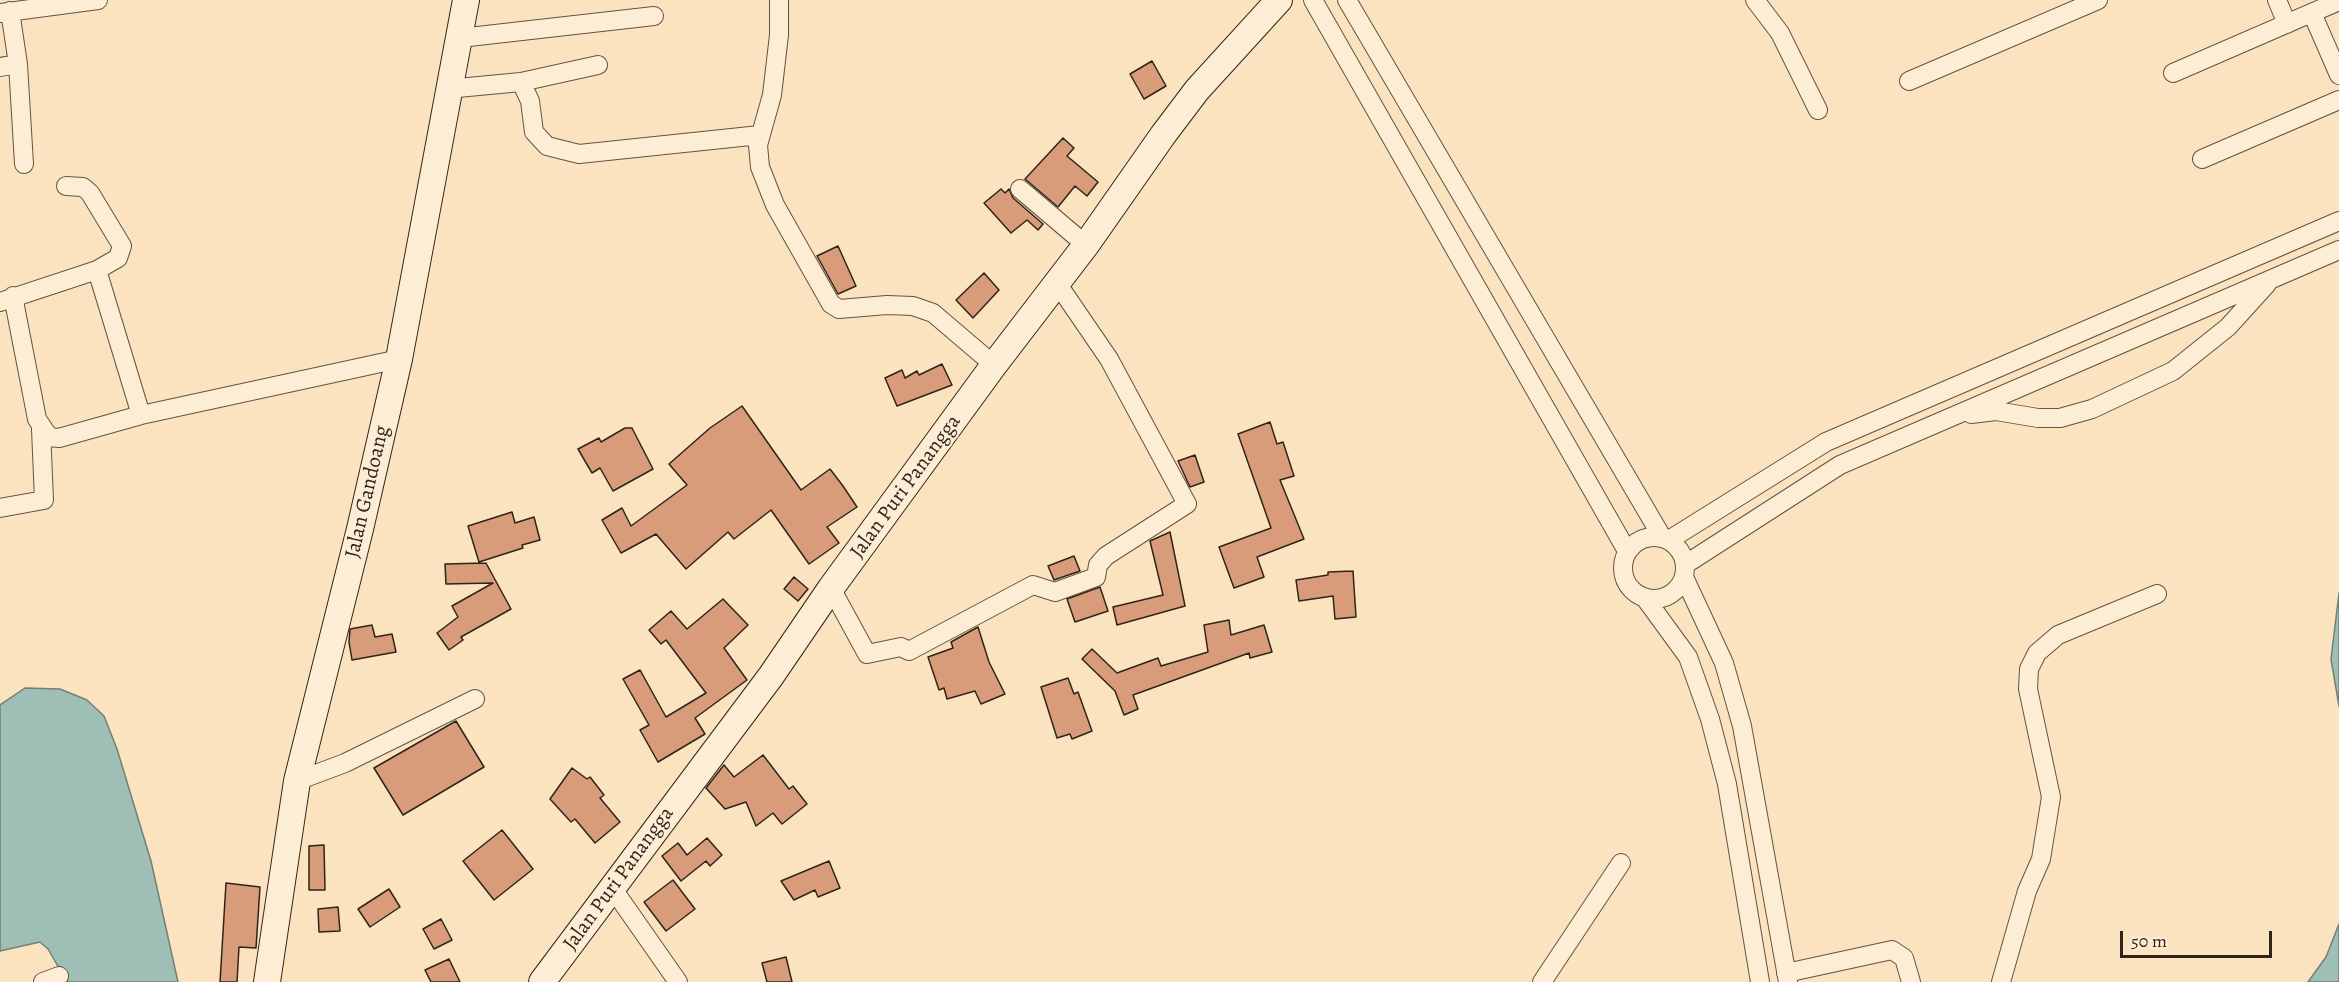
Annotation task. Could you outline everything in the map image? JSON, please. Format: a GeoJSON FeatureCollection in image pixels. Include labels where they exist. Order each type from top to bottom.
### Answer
{"type":"FeatureCollection","features":[{"type":"Feature","properties":{"kind":"street"},"geometry":{"type":"LineString","coordinates":[[24,164],[9,65],[5,12],[98,0]]}},
{"type":"Feature","properties":{"kind":"street","name":"Jalan Gandoang"},"geometry":{"type":"LineString","coordinates":[[267,982],[297,781],[355,552],[399,359],[447,89],[466,0]]}},
{"type":"Feature","properties":{"kind":"street"},"geometry":{"type":"LineString","coordinates":[[779,0],[779,26],[772,95],[758,145],[760,167],[831,304],[839,309],[887,305],[913,306],[933,314],[994,365]]}},
{"type":"Feature","properties":{"kind":"street","name":"Jalan Puri Panangga"},"geometry":{"type":"LineString","coordinates":[[542,982],[771,676],[831,588],[994,365],[1086,245],[1197,90],[1279,0]]}},
{"type":"Feature","properties":{"kind":"street"},"geometry":{"type":"LineString","coordinates":[[1313,0],[1627,551]]}},
{"type":"Feature","properties":{"kind":"street"},"geometry":{"type":"LineString","coordinates":[[1347,0],[1665,538],[1682,552],[1685,571],[1724,663],[1742,726],[1787,978],[1892,950],[1904,958],[1911,982]]}},
{"type":"Feature","properties":{"kind":"street"},"geometry":{"type":"LineString","coordinates":[[1755,0],[1780,33],[1818,110]]}},
{"type":"Feature","properties":{"kind":"street"},"geometry":{"type":"LineString","coordinates":[[1909,81],[2098,0]]}},
{"type":"Feature","properties":{"kind":"street"},"geometry":{"type":"LineString","coordinates":[[2277,0],[2287,24]]}},
{"type":"Feature","properties":{"kind":"street"},"geometry":{"type":"LineString","coordinates":[[2173,73],[2337,1]]}},
{"type":"Feature","properties":{"kind":"street"},"geometry":{"type":"LineString","coordinates":[[2312,13],[2339,75]]}},
{"type":"Feature","properties":{"kind":"street"},"geometry":{"type":"LineString","coordinates":[[459,38],[654,16]]}},
{"type":"Feature","properties":{"kind":"street"},"geometry":{"type":"LineString","coordinates":[[447,89],[521,82],[598,65]]}},
{"type":"Feature","properties":{"kind":"street"},"geometry":{"type":"LineString","coordinates":[[521,82],[530,101],[534,132],[547,146],[579,154],[760,135]]}},
{"type":"Feature","properties":{"kind":"street"},"geometry":{"type":"LineString","coordinates":[[2202,159],[2339,100]]}},
{"type":"Feature","properties":{"kind":"street"},"geometry":{"type":"LineString","coordinates":[[0,508],[44,501],[41,429],[6,299],[97,270],[115,261],[122,246],[90,193],[83,187],[66,186]]}},
{"type":"Feature","properties":{"kind":"street"},"geometry":{"type":"LineString","coordinates":[[1020,189],[1086,245]]}},
{"type":"Feature","properties":{"kind":"street"},"geometry":{"type":"LineString","coordinates":[[1760,982],[1727,784],[1710,719],[1688,657],[1645,598],[1628,586],[1623,563],[1627,551],[1636,541],[1649,536],[1665,538],[1826,442],[2339,221]]}},
{"type":"Feature","properties":{"kind":"street"},"geometry":{"type":"LineString","coordinates":[[1645,598],[1656,599],[1668,596],[1678,588],[1685,571],[1840,465],[2339,250]]}},
{"type":"Feature","properties":{"kind":"street"},"geometry":{"type":"LineString","coordinates":[[97,270],[141,416]]}},
{"type":"Feature","properties":{"kind":"street"},"geometry":{"type":"LineString","coordinates":[[1954,415],[1996,411],[2038,418],[2060,418],[2092,409],[2173,371],[2228,327],[2272,279]]}},
{"type":"Feature","properties":{"kind":"street"},"geometry":{"type":"LineString","coordinates":[[831,588],[867,654],[901,647],[909,651],[1033,585],[1055,592],[1096,577],[1098,565],[1106,556],[1187,504],[1109,359],[1057,283]]}},
{"type":"Feature","properties":{"kind":"street"},"geometry":{"type":"LineString","coordinates":[[41,429],[48,437],[58,438],[141,416],[399,359]]}},
{"type":"Feature","properties":{"kind":"street"},"geometry":{"type":"LineString","coordinates":[[1943,391],[1954,415]]}},
{"type":"Feature","properties":{"kind":"street"},"geometry":{"type":"LineString","coordinates":[[2001,982],[2027,891],[2041,859],[2051,797],[2028,689],[2029,669],[2037,653],[2058,635],[2157,594]]}},
{"type":"Feature","properties":{"kind":"street"},"geometry":{"type":"LineString","coordinates":[[297,781],[345,764],[475,699]]}},
{"type":"Feature","properties":{"kind":"street"},"geometry":{"type":"LineString","coordinates":[[1542,982],[1622,863]]}},
{"type":"Feature","properties":{"kind":"street"},"geometry":{"type":"LineString","coordinates":[[613,889],[678,982]]}},
{"type":"Feature","properties":{"kind":"water"},"geometry":{"type":"Polygon","coordinates":[[[2339,593],[2339,706],[2331,659],[2339,593]]]}},
{"type":"Feature","properties":{"kind":"water"},"geometry":{"type":"Polygon","coordinates":[[[25,688],[60,689],[87,700],[104,716],[117,749],[151,861],[178,982],[67,982],[48,949],[40,942],[0,951],[0,705],[25,688]]]}},
{"type":"Feature","properties":{"kind":"water"},"geometry":{"type":"Polygon","coordinates":[[[2339,924],[2339,982],[2308,982],[2326,957],[2339,924]]]}},
{"type":"Feature","properties":{"kind":"building"},"geometry":{"type":"Polygon","coordinates":[[[1152,61],[1166,86],[1144,99],[1130,74],[1152,61]]]}},
{"type":"Feature","properties":{"kind":"building"},"geometry":{"type":"Polygon","coordinates":[[[1063,138],[1074,148],[1067,156],[1098,182],[1087,196],[1075,186],[1058,207],[1025,179],[1063,138]]]}},
{"type":"Feature","properties":{"kind":"building"},"geometry":{"type":"Polygon","coordinates":[[[1001,189],[1005,193],[1009,189],[1013,198],[1043,224],[1038,230],[1027,220],[1011,233],[984,203],[1001,189]]]}},
{"type":"Feature","properties":{"kind":"building"},"geometry":{"type":"Polygon","coordinates":[[[838,246],[856,286],[838,294],[817,256],[838,246]]]}},
{"type":"Feature","properties":{"kind":"building"},"geometry":{"type":"Polygon","coordinates":[[[984,273],[999,290],[973,318],[956,300],[984,273]]]}},
{"type":"Feature","properties":{"kind":"building"},"geometry":{"type":"Polygon","coordinates":[[[942,364],[952,385],[897,406],[885,378],[902,370],[905,378],[917,371],[919,375],[942,364]]]}},
{"type":"Feature","properties":{"kind":"building"},"geometry":{"type":"Polygon","coordinates":[[[742,406],[801,490],[830,469],[843,486],[857,507],[827,527],[839,543],[809,564],[771,510],[734,539],[728,532],[686,569],[656,534],[621,553],[602,520],[622,508],[631,526],[687,485],[669,464],[710,428],[742,406]]]}},
{"type":"Feature","properties":{"kind":"building"},"geometry":{"type":"Polygon","coordinates":[[[1270,422],[1277,444],[1283,442],[1294,476],[1280,480],[1304,539],[1257,557],[1264,577],[1234,588],[1219,547],[1271,528],[1238,434],[1270,422]]]}},
{"type":"Feature","properties":{"kind":"building"},"geometry":{"type":"Polygon","coordinates":[[[625,428],[632,428],[653,469],[613,491],[600,468],[592,473],[578,449],[599,438],[601,442],[625,428]]]}},
{"type":"Feature","properties":{"kind":"building"},"geometry":{"type":"Polygon","coordinates":[[[1195,455],[1204,482],[1190,487],[1178,461],[1195,455]]]}},
{"type":"Feature","properties":{"kind":"building"},"geometry":{"type":"Polygon","coordinates":[[[512,512],[515,523],[534,517],[540,540],[479,562],[468,526],[512,512]]]}},
{"type":"Feature","properties":{"kind":"building"},"geometry":{"type":"Polygon","coordinates":[[[1170,532],[1185,606],[1117,625],[1113,607],[1163,595],[1150,541],[1170,532]]]}},
{"type":"Feature","properties":{"kind":"building"},"geometry":{"type":"Polygon","coordinates":[[[1074,556],[1080,571],[1054,580],[1048,566],[1074,556]]]}},
{"type":"Feature","properties":{"kind":"building"},"geometry":{"type":"Polygon","coordinates":[[[486,563],[511,609],[461,637],[463,640],[449,650],[437,633],[458,617],[452,606],[493,583],[446,584],[445,564],[486,563]]]}},
{"type":"Feature","properties":{"kind":"building"},"geometry":{"type":"Polygon","coordinates":[[[1353,571],[1356,617],[1335,619],[1333,596],[1299,601],[1296,580],[1328,575],[1328,572],[1353,571]]]}},
{"type":"Feature","properties":{"kind":"building"},"geometry":{"type":"Polygon","coordinates":[[[794,577],[808,589],[798,601],[784,589],[794,577]]]}},
{"type":"Feature","properties":{"kind":"building"},"geometry":{"type":"Polygon","coordinates":[[[1100,587],[1108,611],[1075,622],[1067,599],[1100,587]]]}},
{"type":"Feature","properties":{"kind":"building"},"geometry":{"type":"Polygon","coordinates":[[[723,599],[748,625],[724,648],[747,680],[695,718],[705,734],[658,762],[640,730],[649,725],[623,679],[640,670],[666,717],[706,693],[666,640],[661,644],[649,630],[671,611],[687,629],[723,599]]]}},
{"type":"Feature","properties":{"kind":"building"},"geometry":{"type":"Polygon","coordinates":[[[1229,620],[1231,635],[1264,625],[1272,652],[1250,658],[1249,653],[1133,695],[1138,709],[1124,715],[1115,691],[1082,659],[1092,649],[1117,673],[1158,658],[1161,666],[1208,652],[1204,625],[1229,620]]]}},
{"type":"Feature","properties":{"kind":"building"},"geometry":{"type":"Polygon","coordinates":[[[372,625],[375,637],[392,634],[396,652],[352,660],[349,642],[350,629],[372,625]]]}},
{"type":"Feature","properties":{"kind":"building"},"geometry":{"type":"Polygon","coordinates":[[[978,627],[989,662],[1005,694],[981,704],[975,691],[947,699],[944,688],[939,690],[928,657],[953,648],[951,642],[978,627]]]}},
{"type":"Feature","properties":{"kind":"building"},"geometry":{"type":"Polygon","coordinates":[[[1068,678],[1074,694],[1078,692],[1092,731],[1072,739],[1070,734],[1057,738],[1041,687],[1068,678]]]}},
{"type":"Feature","properties":{"kind":"building"},"geometry":{"type":"Polygon","coordinates":[[[456,721],[484,767],[403,815],[374,768],[456,721]]]}},
{"type":"Feature","properties":{"kind":"building"},"geometry":{"type":"Polygon","coordinates":[[[763,755],[789,789],[793,786],[807,804],[782,824],[773,813],[756,826],[746,802],[725,809],[706,788],[724,765],[734,777],[763,755]]]}},
{"type":"Feature","properties":{"kind":"building"},"geometry":{"type":"Polygon","coordinates":[[[572,768],[587,779],[590,777],[604,795],[600,798],[620,822],[595,843],[575,819],[571,822],[550,799],[572,768]]]}},
{"type":"Feature","properties":{"kind":"building"},"geometry":{"type":"Polygon","coordinates":[[[502,830],[533,869],[494,900],[463,861],[502,830]]]}},
{"type":"Feature","properties":{"kind":"building"},"geometry":{"type":"Polygon","coordinates":[[[707,838],[722,855],[710,866],[706,861],[681,881],[662,856],[678,843],[687,855],[707,838]]]}},
{"type":"Feature","properties":{"kind":"building"},"geometry":{"type":"Polygon","coordinates":[[[324,845],[325,890],[309,890],[309,846],[324,845]]]}},
{"type":"Feature","properties":{"kind":"building"},"geometry":{"type":"Polygon","coordinates":[[[829,861],[840,888],[818,897],[815,890],[794,900],[781,881],[829,861]]]}},
{"type":"Feature","properties":{"kind":"building"},"geometry":{"type":"Polygon","coordinates":[[[673,880],[695,909],[666,931],[644,902],[673,880]]]}},
{"type":"Feature","properties":{"kind":"building"},"geometry":{"type":"Polygon","coordinates":[[[226,883],[260,887],[256,948],[239,947],[237,982],[220,982],[226,883]]]}},
{"type":"Feature","properties":{"kind":"building"},"geometry":{"type":"Polygon","coordinates":[[[389,889],[400,907],[370,927],[358,909],[389,889]]]}},
{"type":"Feature","properties":{"kind":"building"},"geometry":{"type":"Polygon","coordinates":[[[338,907],[340,931],[319,932],[318,909],[338,907]]]}},
{"type":"Feature","properties":{"kind":"building"},"geometry":{"type":"Polygon","coordinates":[[[441,919],[452,940],[434,949],[423,929],[441,919]]]}},
{"type":"Feature","properties":{"kind":"building"},"geometry":{"type":"Polygon","coordinates":[[[786,957],[792,982],[767,982],[762,963],[786,957]]]}},
{"type":"Feature","properties":{"kind":"building"},"geometry":{"type":"Polygon","coordinates":[[[449,959],[460,982],[431,982],[425,970],[449,959]]]}}]}
